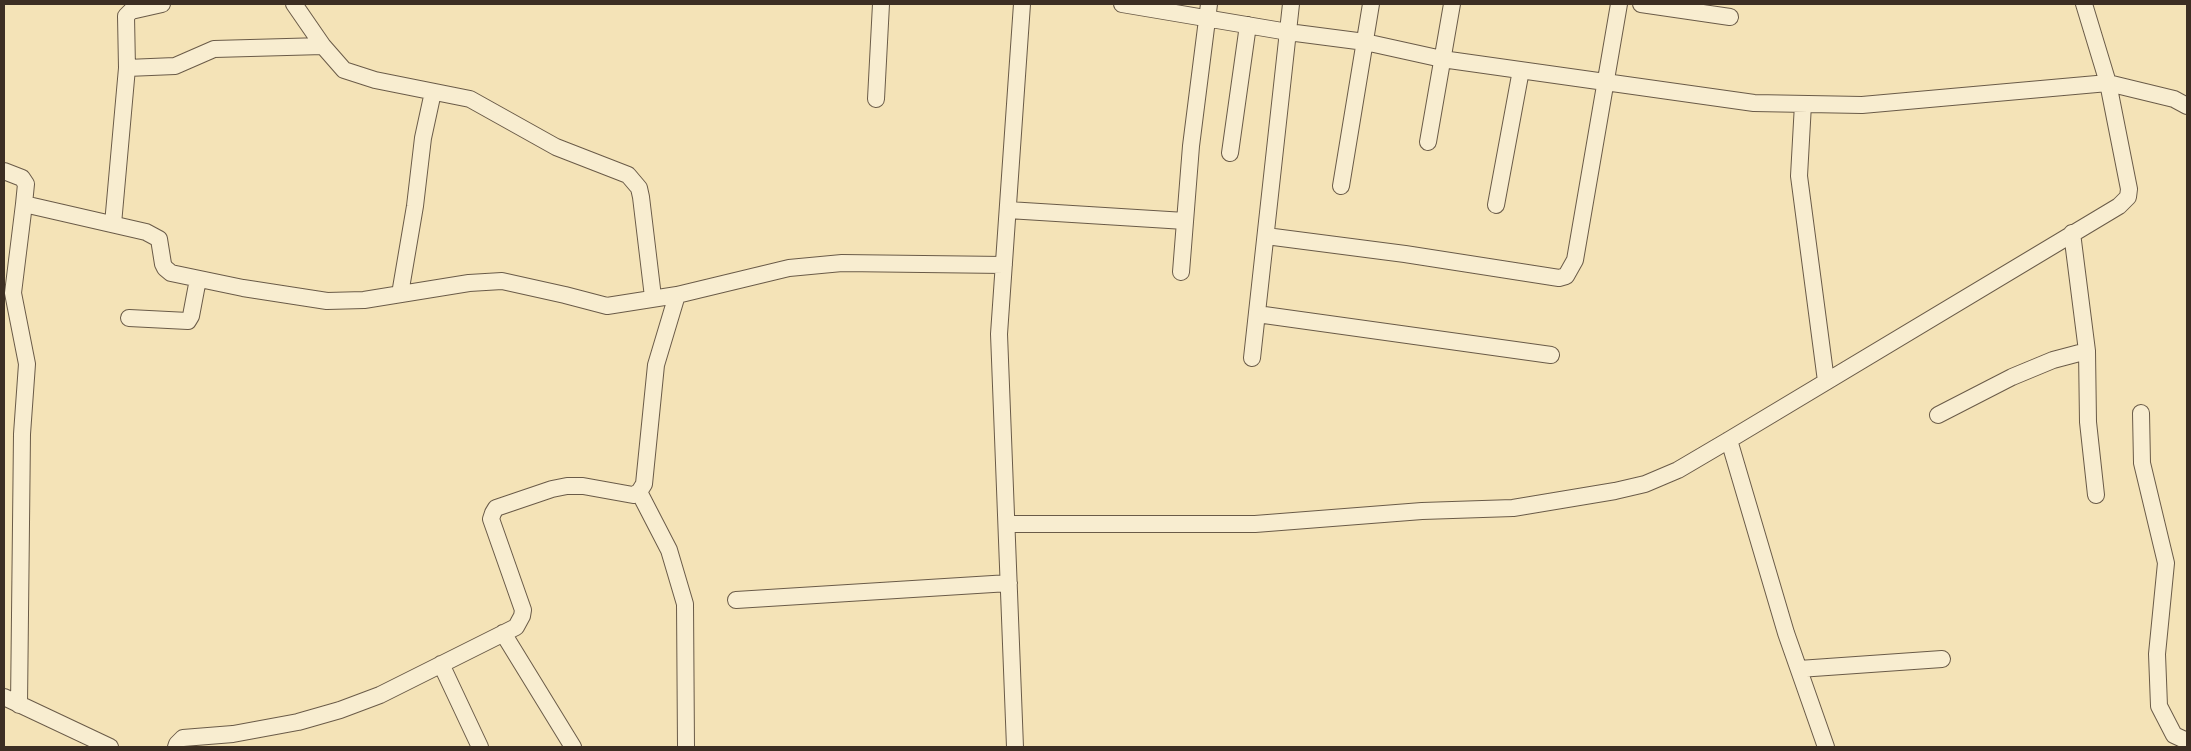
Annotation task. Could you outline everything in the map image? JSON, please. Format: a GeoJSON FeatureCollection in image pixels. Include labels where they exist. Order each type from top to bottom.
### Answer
{"type":"FeatureCollection","features":[{"type":"Feature","properties":{"kind":"street"},"geometry":{"type":"LineString","coordinates":[[113,224],[127,68],[126,16],[128,12],[162,4]]}},
{"type":"Feature","properties":{"kind":"street"},"geometry":{"type":"LineString","coordinates":[[294,4],[323,46],[344,70],[375,80],[470,99],[556,147],[628,175],[639,188],[641,197],[653,297]]}},
{"type":"Feature","properties":{"kind":"street"},"geometry":{"type":"LineString","coordinates":[[876,99],[881,4]]}},
{"type":"Feature","properties":{"kind":"street"},"geometry":{"type":"LineString","coordinates":[[1015,747],[999,334],[1022,4]]}},
{"type":"Feature","properties":{"kind":"street"},"geometry":{"type":"LineString","coordinates":[[1122,4],[1208,11],[1248,25],[1365,42],[1442,59],[1754,103],[1862,105],[2108,83],[2174,99],[2187,106]]}},
{"type":"Feature","properties":{"kind":"street"},"geometry":{"type":"LineString","coordinates":[[1252,358],[1291,4]]}},
{"type":"Feature","properties":{"kind":"street"},"geometry":{"type":"LineString","coordinates":[[1341,186],[1371,4]]}},
{"type":"Feature","properties":{"kind":"street"},"geometry":{"type":"LineString","coordinates":[[1428,142],[1452,4]]}},
{"type":"Feature","properties":{"kind":"street"},"geometry":{"type":"LineString","coordinates":[[1266,236],[1405,254],[1559,278],[1566,276],[1572,269],[1575,260],[1619,4]]}},
{"type":"Feature","properties":{"kind":"street"},"geometry":{"type":"LineString","coordinates":[[1641,4],[1730,17]]}},
{"type":"Feature","properties":{"kind":"street"},"geometry":{"type":"LineString","coordinates":[[1007,524],[1255,524],[1422,511],[1513,508],[1615,491],[1645,484],[1678,470],[2119,206],[2128,197],[2130,189],[2108,83],[2084,4]]}},
{"type":"Feature","properties":{"kind":"street"},"geometry":{"type":"LineString","coordinates":[[1181,272],[1191,146],[1208,11]]}},
{"type":"Feature","properties":{"kind":"street"},"geometry":{"type":"LineString","coordinates":[[1230,154],[1248,25]]}},
{"type":"Feature","properties":{"kind":"street"},"geometry":{"type":"LineString","coordinates":[[127,68],[175,66],[214,49],[323,46]]}},
{"type":"Feature","properties":{"kind":"street"},"geometry":{"type":"LineString","coordinates":[[1496,205],[1522,70]]}},
{"type":"Feature","properties":{"kind":"street"},"geometry":{"type":"LineString","coordinates":[[400,294],[415,206],[423,138],[433,92]]}},
{"type":"Feature","properties":{"kind":"street"},"geometry":{"type":"LineString","coordinates":[[1803,104],[1799,176],[1826,381]]}},
{"type":"Feature","properties":{"kind":"street"},"geometry":{"type":"LineString","coordinates":[[4,171],[22,178],[26,184],[12,294],[27,364],[22,434],[19,705]]}},
{"type":"Feature","properties":{"kind":"street"},"geometry":{"type":"LineString","coordinates":[[24,204],[154,235],[159,239],[165,268],[171,273],[243,288],[327,301],[364,300],[469,283],[502,281],[607,306],[653,297],[676,295],[788,268],[842,263],[1004,266]]}},
{"type":"Feature","properties":{"kind":"street"},"geometry":{"type":"LineString","coordinates":[[1008,210],[1185,221]]}},
{"type":"Feature","properties":{"kind":"street"},"geometry":{"type":"LineString","coordinates":[[2072,233],[2087,351],[2088,422],[2096,495]]}},
{"type":"Feature","properties":{"kind":"street"},"geometry":{"type":"LineString","coordinates":[[128,318],[188,321],[191,316],[198,279]]}},
{"type":"Feature","properties":{"kind":"street"},"geometry":{"type":"LineString","coordinates":[[176,747],[183,738],[232,734],[298,722],[340,710],[380,695],[516,627],[523,610],[491,519],[496,508],[552,489],[567,486],[583,486],[633,494],[639,492],[644,484],[656,365],[676,295]]}},
{"type":"Feature","properties":{"kind":"street"},"geometry":{"type":"LineString","coordinates":[[1257,314],[1550,355]]}},
{"type":"Feature","properties":{"kind":"street"},"geometry":{"type":"LineString","coordinates":[[1938,415],[2045,363],[2087,351]]}},
{"type":"Feature","properties":{"kind":"street"},"geometry":{"type":"LineString","coordinates":[[2141,413],[2142,463],[2166,563],[2157,654],[2159,706],[2174,735],[2187,741]]}},
{"type":"Feature","properties":{"kind":"street"},"geometry":{"type":"LineString","coordinates":[[1729,440],[1786,633],[1826,747]]}},
{"type":"Feature","properties":{"kind":"street"},"geometry":{"type":"LineString","coordinates":[[639,492],[669,550],[685,604],[686,747]]}},
{"type":"Feature","properties":{"kind":"street"},"geometry":{"type":"LineString","coordinates":[[736,600],[1009,583]]}},
{"type":"Feature","properties":{"kind":"street"},"geometry":{"type":"LineString","coordinates":[[503,633],[573,747]]}},
{"type":"Feature","properties":{"kind":"street"},"geometry":{"type":"LineString","coordinates":[[1799,669],[1942,659]]}},
{"type":"Feature","properties":{"kind":"street"},"geometry":{"type":"LineString","coordinates":[[441,664],[480,747]]}},
{"type":"Feature","properties":{"kind":"street"},"geometry":{"type":"LineString","coordinates":[[4,697],[110,747]]}}]}
